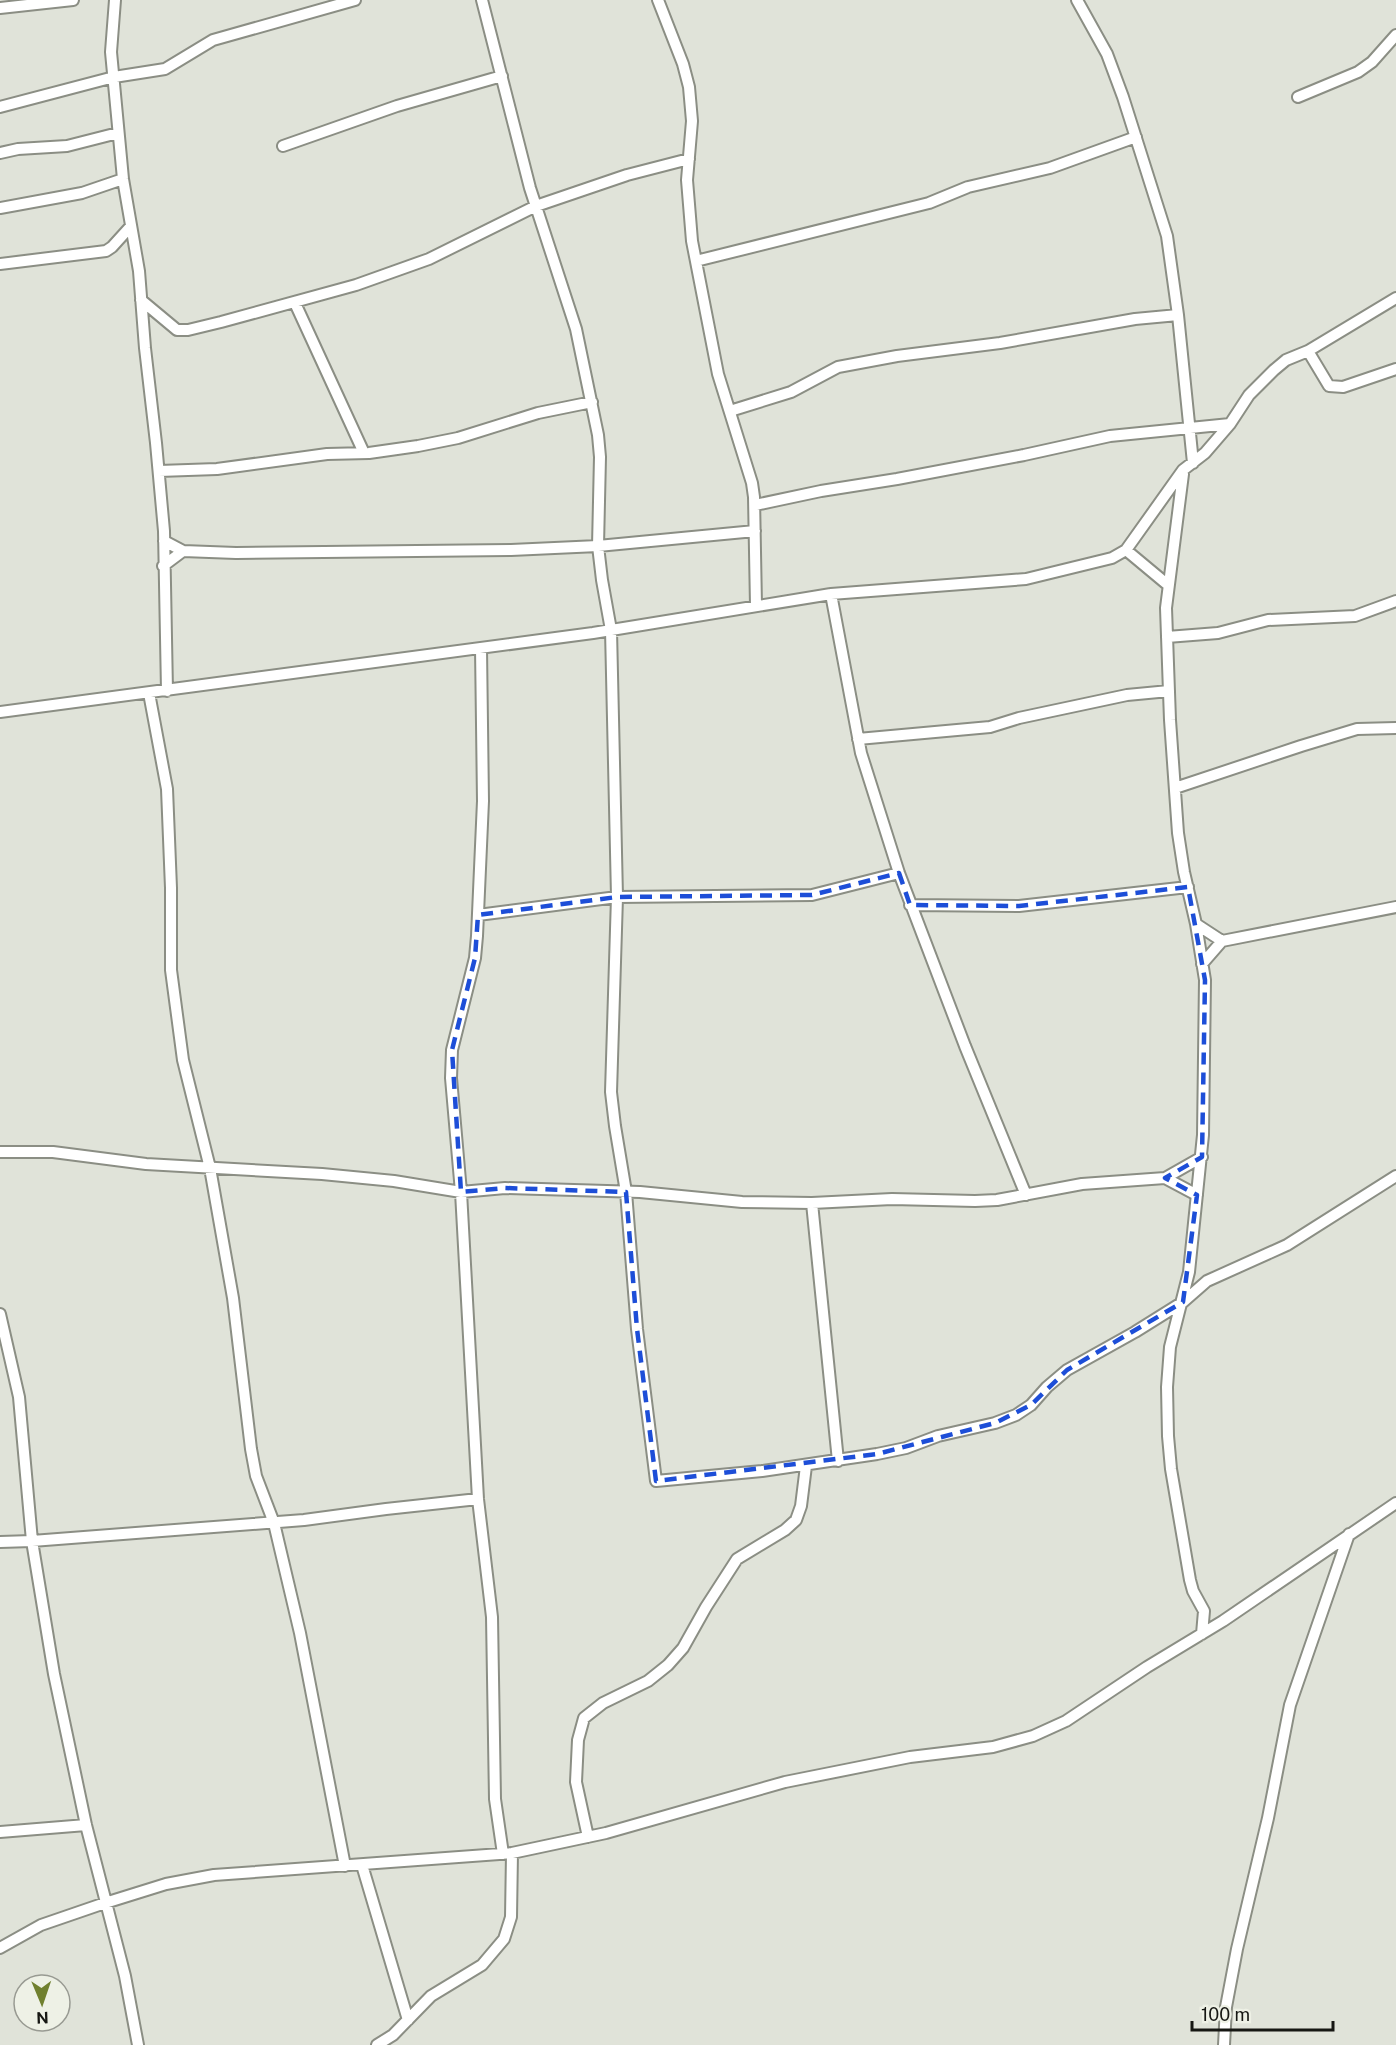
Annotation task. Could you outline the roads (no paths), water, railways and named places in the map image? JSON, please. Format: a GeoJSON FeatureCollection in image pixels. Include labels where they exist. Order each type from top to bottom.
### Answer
{"type":"FeatureCollection","features":[{"type":"Feature","properties":{"kind":"street"},"geometry":{"type":"LineString","coordinates":[[0,8],[73,0]]}},
{"type":"Feature","properties":{"kind":"street"},"geometry":{"type":"LineString","coordinates":[[115,0],[111,52],[118,134],[123,179],[139,272],[159,471],[164,542],[167,691]]}},
{"type":"Feature","properties":{"kind":"street"},"geometry":{"type":"LineString","coordinates":[[0,107],[114,77],[165,69],[213,40],[355,0]]}},
{"type":"Feature","properties":{"kind":"street"},"geometry":{"type":"LineString","coordinates":[[482,0],[536,206],[576,329],[592,402],[600,457],[598,546],[611,630],[617,897],[611,1092],[626,1192],[637,1329],[656,1481],[838,1461],[906,1448],[938,1436],[995,1424],[1016,1415],[1031,1405],[1067,1370],[1135,1332],[1182,1302],[1207,1281],[1287,1245],[1396,1176]]}},
{"type":"Feature","properties":{"kind":"street"},"geometry":{"type":"LineString","coordinates":[[658,0],[683,64],[689,87],[692,121],[687,197],[696,261],[718,374],[752,483],[755,505],[756,606]]}},
{"type":"Feature","properties":{"kind":"street"},"geometry":{"type":"LineString","coordinates":[[1077,0],[1107,54],[1167,236],[1179,315],[1193,463]]}},
{"type":"Feature","properties":{"kind":"street"},"geometry":{"type":"LineString","coordinates":[[1298,97],[1358,72],[1372,62],[1396,34]]}},
{"type":"Feature","properties":{"kind":"street"},"geometry":{"type":"LineString","coordinates":[[283,146],[397,106],[502,76]]}},
{"type":"Feature","properties":{"kind":"street"},"geometry":{"type":"LineString","coordinates":[[0,153],[18,149],[67,146],[118,134]]}},
{"type":"Feature","properties":{"kind":"street"},"geometry":{"type":"LineString","coordinates":[[696,261],[929,203],[968,187],[1050,168],[1136,137]]}},
{"type":"Feature","properties":{"kind":"street"},"geometry":{"type":"LineString","coordinates":[[141,300],[177,330],[183,331],[295,303],[357,285],[429,259],[536,206],[627,175],[689,159]]}},
{"type":"Feature","properties":{"kind":"street"},"geometry":{"type":"LineString","coordinates":[[0,208],[82,193],[123,179]]}},
{"type":"Feature","properties":{"kind":"street"},"geometry":{"type":"LineString","coordinates":[[0,264],[105,251],[112,247],[131,226]]}},
{"type":"Feature","properties":{"kind":"street"},"geometry":{"type":"LineString","coordinates":[[0,712],[611,630],[831,594],[1026,579],[1112,558],[1126,550],[1183,470],[1205,453],[1230,424],[1249,395],[1274,370],[1286,360],[1308,351],[1396,298]]}},
{"type":"Feature","properties":{"kind":"street"},"geometry":{"type":"LineString","coordinates":[[295,303],[364,453]]}},
{"type":"Feature","properties":{"kind":"street"},"geometry":{"type":"LineString","coordinates":[[730,411],[791,392],[838,367],[897,356],[1000,343],[1135,319],[1179,315]]}},
{"type":"Feature","properties":{"kind":"street"},"geometry":{"type":"LineString","coordinates":[[1308,351],[1329,386],[1343,387],[1396,369]]}},
{"type":"Feature","properties":{"kind":"street"},"geometry":{"type":"LineString","coordinates":[[159,471],[225,468],[327,454],[364,453],[446,441],[538,413],[592,402]]}},
{"type":"Feature","properties":{"kind":"street"},"geometry":{"type":"LineString","coordinates":[[755,505],[821,490],[897,479],[1110,436],[1230,424]]}},
{"type":"Feature","properties":{"kind":"street"},"geometry":{"type":"LineString","coordinates":[[1183,470],[1166,608],[1169,691],[1178,833],[1196,924],[1205,990],[1202,1157],[1189,1272],[1170,1347],[1167,1387],[1171,1469],[1190,1580],[1204,1611],[1202,1634]]}},
{"type":"Feature","properties":{"kind":"street"},"geometry":{"type":"LineString","coordinates":[[164,542],[183,551],[236,553],[460,551],[598,546],[755,531]]}},
{"type":"Feature","properties":{"kind":"street"},"geometry":{"type":"LineString","coordinates":[[1126,550],[1168,585]]}},
{"type":"Feature","properties":{"kind":"street"},"geometry":{"type":"LineString","coordinates":[[163,566],[183,551]]}},
{"type":"Feature","properties":{"kind":"street"},"geometry":{"type":"LineString","coordinates":[[831,594],[858,740],[899,873],[965,1047],[1026,1195]]}},
{"type":"Feature","properties":{"kind":"street"},"geometry":{"type":"LineString","coordinates":[[1167,637],[1218,633],[1268,620],[1355,616],[1396,602]]}},
{"type":"Feature","properties":{"kind":"street"},"geometry":{"type":"LineString","coordinates":[[377,2045],[393,2035],[431,1996],[482,1965],[504,1939],[511,1917],[508,1854],[495,1799],[492,1617],[478,1499],[461,1192],[451,1078],[452,1050],[475,958],[478,915],[483,801],[481,648]]}},
{"type":"Feature","properties":{"kind":"street"},"geometry":{"type":"LineString","coordinates":[[858,740],[981,729],[1127,694],[1169,691]]}},
{"type":"Feature","properties":{"kind":"street"},"geometry":{"type":"LineString","coordinates":[[149,693],[166,789],[171,888],[171,970],[183,1060],[210,1168],[233,1298],[256,1476],[274,1523],[300,1633],[345,1866]]}},
{"type":"Feature","properties":{"kind":"street"},"geometry":{"type":"LineString","coordinates":[[1175,788],[1357,729],[1396,728]]}},
{"type":"Feature","properties":{"kind":"street"},"geometry":{"type":"LineString","coordinates":[[478,915],[617,897],[812,895],[899,873]]}},
{"type":"Feature","properties":{"kind":"street"},"geometry":{"type":"LineString","coordinates":[[910,905],[1018,906],[1188,887]]}},
{"type":"Feature","properties":{"kind":"street"},"geometry":{"type":"LineString","coordinates":[[1202,964],[1222,941],[1396,908]]}},
{"type":"Feature","properties":{"kind":"street"},"geometry":{"type":"LineString","coordinates":[[1196,924],[1222,941]]}},
{"type":"Feature","properties":{"kind":"street"},"geometry":{"type":"LineString","coordinates":[[0,1152],[53,1152],[146,1164],[322,1174],[394,1181],[461,1192],[505,1188],[679,1195],[742,1202],[812,1203],[892,1199],[975,1202],[1082,1184],[1166,1178],[1202,1157]]}},
{"type":"Feature","properties":{"kind":"street"},"geometry":{"type":"LineString","coordinates":[[1166,1178],[1197,1195]]}},
{"type":"Feature","properties":{"kind":"street"},"geometry":{"type":"LineString","coordinates":[[812,1203],[838,1461]]}},
{"type":"Feature","properties":{"kind":"street"},"geometry":{"type":"LineString","coordinates":[[0,1314],[19,1397],[32,1541],[54,1674],[86,1825],[125,1976],[138,2045]]}},
{"type":"Feature","properties":{"kind":"street"},"geometry":{"type":"LineString","coordinates":[[588,1837],[576,1782],[578,1740],[584,1718],[603,1703],[648,1682],[668,1665],[683,1648],[737,1559],[785,1530],[796,1520],[801,1506],[806,1466]]}},
{"type":"Feature","properties":{"kind":"street"},"geometry":{"type":"LineString","coordinates":[[0,1542],[274,1523],[478,1499]]}},
{"type":"Feature","properties":{"kind":"street"},"geometry":{"type":"LineString","coordinates":[[0,1948],[41,1925],[166,1884],[214,1875],[362,1865],[464,1855],[508,1854],[606,1833],[785,1782],[910,1757],[993,1747],[1033,1736],[1065,1721],[1147,1667],[1224,1621],[1396,1503]]}},
{"type":"Feature","properties":{"kind":"street"},"geometry":{"type":"LineString","coordinates":[[1224,2045],[1226,2007],[1237,1949],[1268,1818],[1290,1705],[1349,1534]]}},
{"type":"Feature","properties":{"kind":"street"},"geometry":{"type":"LineString","coordinates":[[1204,1611],[1224,1621]]}},
{"type":"Feature","properties":{"kind":"street"},"geometry":{"type":"LineString","coordinates":[[0,1832],[86,1825]]}},
{"type":"Feature","properties":{"kind":"street"},"geometry":{"type":"LineString","coordinates":[[362,1865],[408,2020]]}}]}
